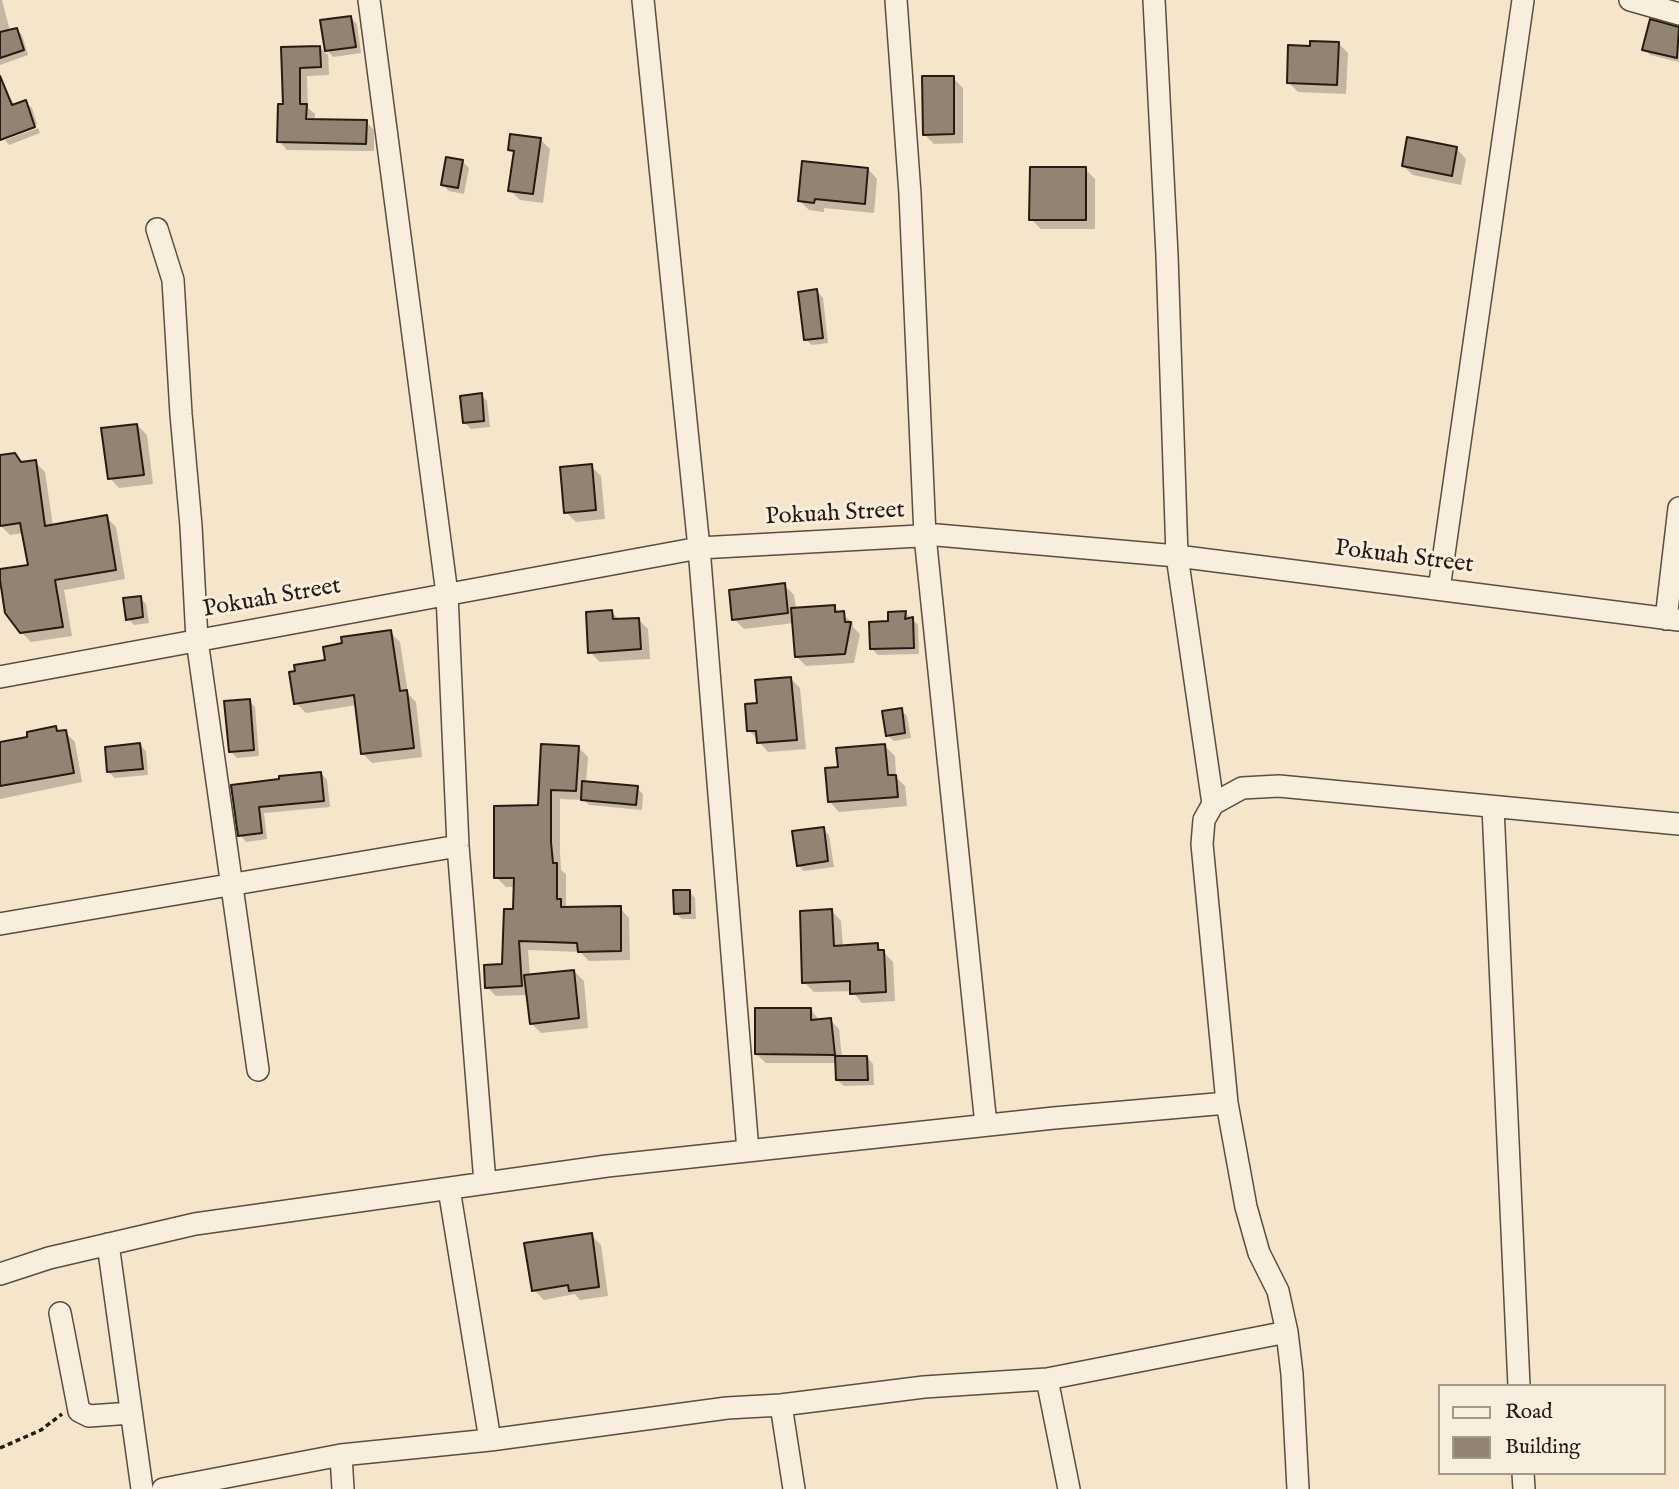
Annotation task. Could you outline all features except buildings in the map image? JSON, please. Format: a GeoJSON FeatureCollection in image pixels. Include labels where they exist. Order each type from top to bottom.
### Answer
{"type":"FeatureCollection","features":[{"type":"Feature","properties":{"kind":"street"},"geometry":{"type":"LineString","coordinates":[[369,0],[447,594],[458,846],[485,1183]]}},
{"type":"Feature","properties":{"kind":"street"},"geometry":{"type":"LineString","coordinates":[[642,0],[699,548],[748,1151]]}},
{"type":"Feature","properties":{"kind":"street"},"geometry":{"type":"LineString","coordinates":[[896,0],[910,194],[925,536],[986,1125]]}},
{"type":"Feature","properties":{"kind":"street"},"geometry":{"type":"LineString","coordinates":[[1154,0],[1167,255],[1177,556],[1213,804]]}},
{"type":"Feature","properties":{"kind":"street"},"geometry":{"type":"LineString","coordinates":[[1439,589],[1523,0]]}},
{"type":"Feature","properties":{"kind":"street"},"geometry":{"type":"LineString","coordinates":[[1630,0],[1679,14]]}},
{"type":"Feature","properties":{"kind":"street"},"geometry":{"type":"LineString","coordinates":[[157,229],[173,280],[197,640],[258,1070]]}},
{"type":"Feature","properties":{"kind":"street"},"geometry":{"type":"LineString","coordinates":[[1672,620],[1679,508]]}},
{"type":"Feature","properties":{"kind":"street","name":"Pokuah Street"},"geometry":{"type":"LineString","coordinates":[[0,677],[699,548],[925,536],[1177,556],[1672,620]]}},
{"type":"Feature","properties":{"kind":"street"},"geometry":{"type":"LineString","coordinates":[[1298,1489],[1287,1332],[1278,1291],[1259,1253],[1245,1208],[1227,1103],[1202,844],[1204,821],[1213,804],[1242,788],[1279,786],[1679,824]]}},
{"type":"Feature","properties":{"kind":"street"},"geometry":{"type":"LineString","coordinates":[[1493,807],[1519,1384]]}},
{"type":"Feature","properties":{"kind":"street"},"geometry":{"type":"LineString","coordinates":[[0,924],[458,846]]}},
{"type":"Feature","properties":{"kind":"street"},"geometry":{"type":"LineString","coordinates":[[0,1274],[49,1258],[195,1224],[485,1183],[607,1166],[986,1125],[1227,1103]]}},
{"type":"Feature","properties":{"kind":"street"},"geometry":{"type":"LineString","coordinates":[[449,1189],[490,1440]]}},
{"type":"Feature","properties":{"kind":"street"},"geometry":{"type":"LineString","coordinates":[[108,1244],[142,1489]]}},
{"type":"Feature","properties":{"kind":"street"},"geometry":{"type":"LineString","coordinates":[[61,1313],[79,1411],[89,1416],[131,1413]]}},
{"type":"Feature","properties":{"kind":"street"},"geometry":{"type":"LineString","coordinates":[[163,1489],[341,1455],[490,1440],[727,1408],[781,1405],[924,1387],[1047,1379],[1287,1332]]}},
{"type":"Feature","properties":{"kind":"street"},"geometry":{"type":"LineString","coordinates":[[1047,1379],[1069,1489]]}},
{"type":"Feature","properties":{"kind":"street"},"geometry":{"type":"LineString","coordinates":[[781,1405],[794,1489]]}},
{"type":"Feature","properties":{"kind":"street"},"geometry":{"type":"LineString","coordinates":[[341,1455],[343,1489]]}},
{"type":"Feature","properties":{"kind":"path"},"geometry":{"type":"LineString","coordinates":[[0,1448],[41,1430],[58,1415],[79,1411]]}}]}
